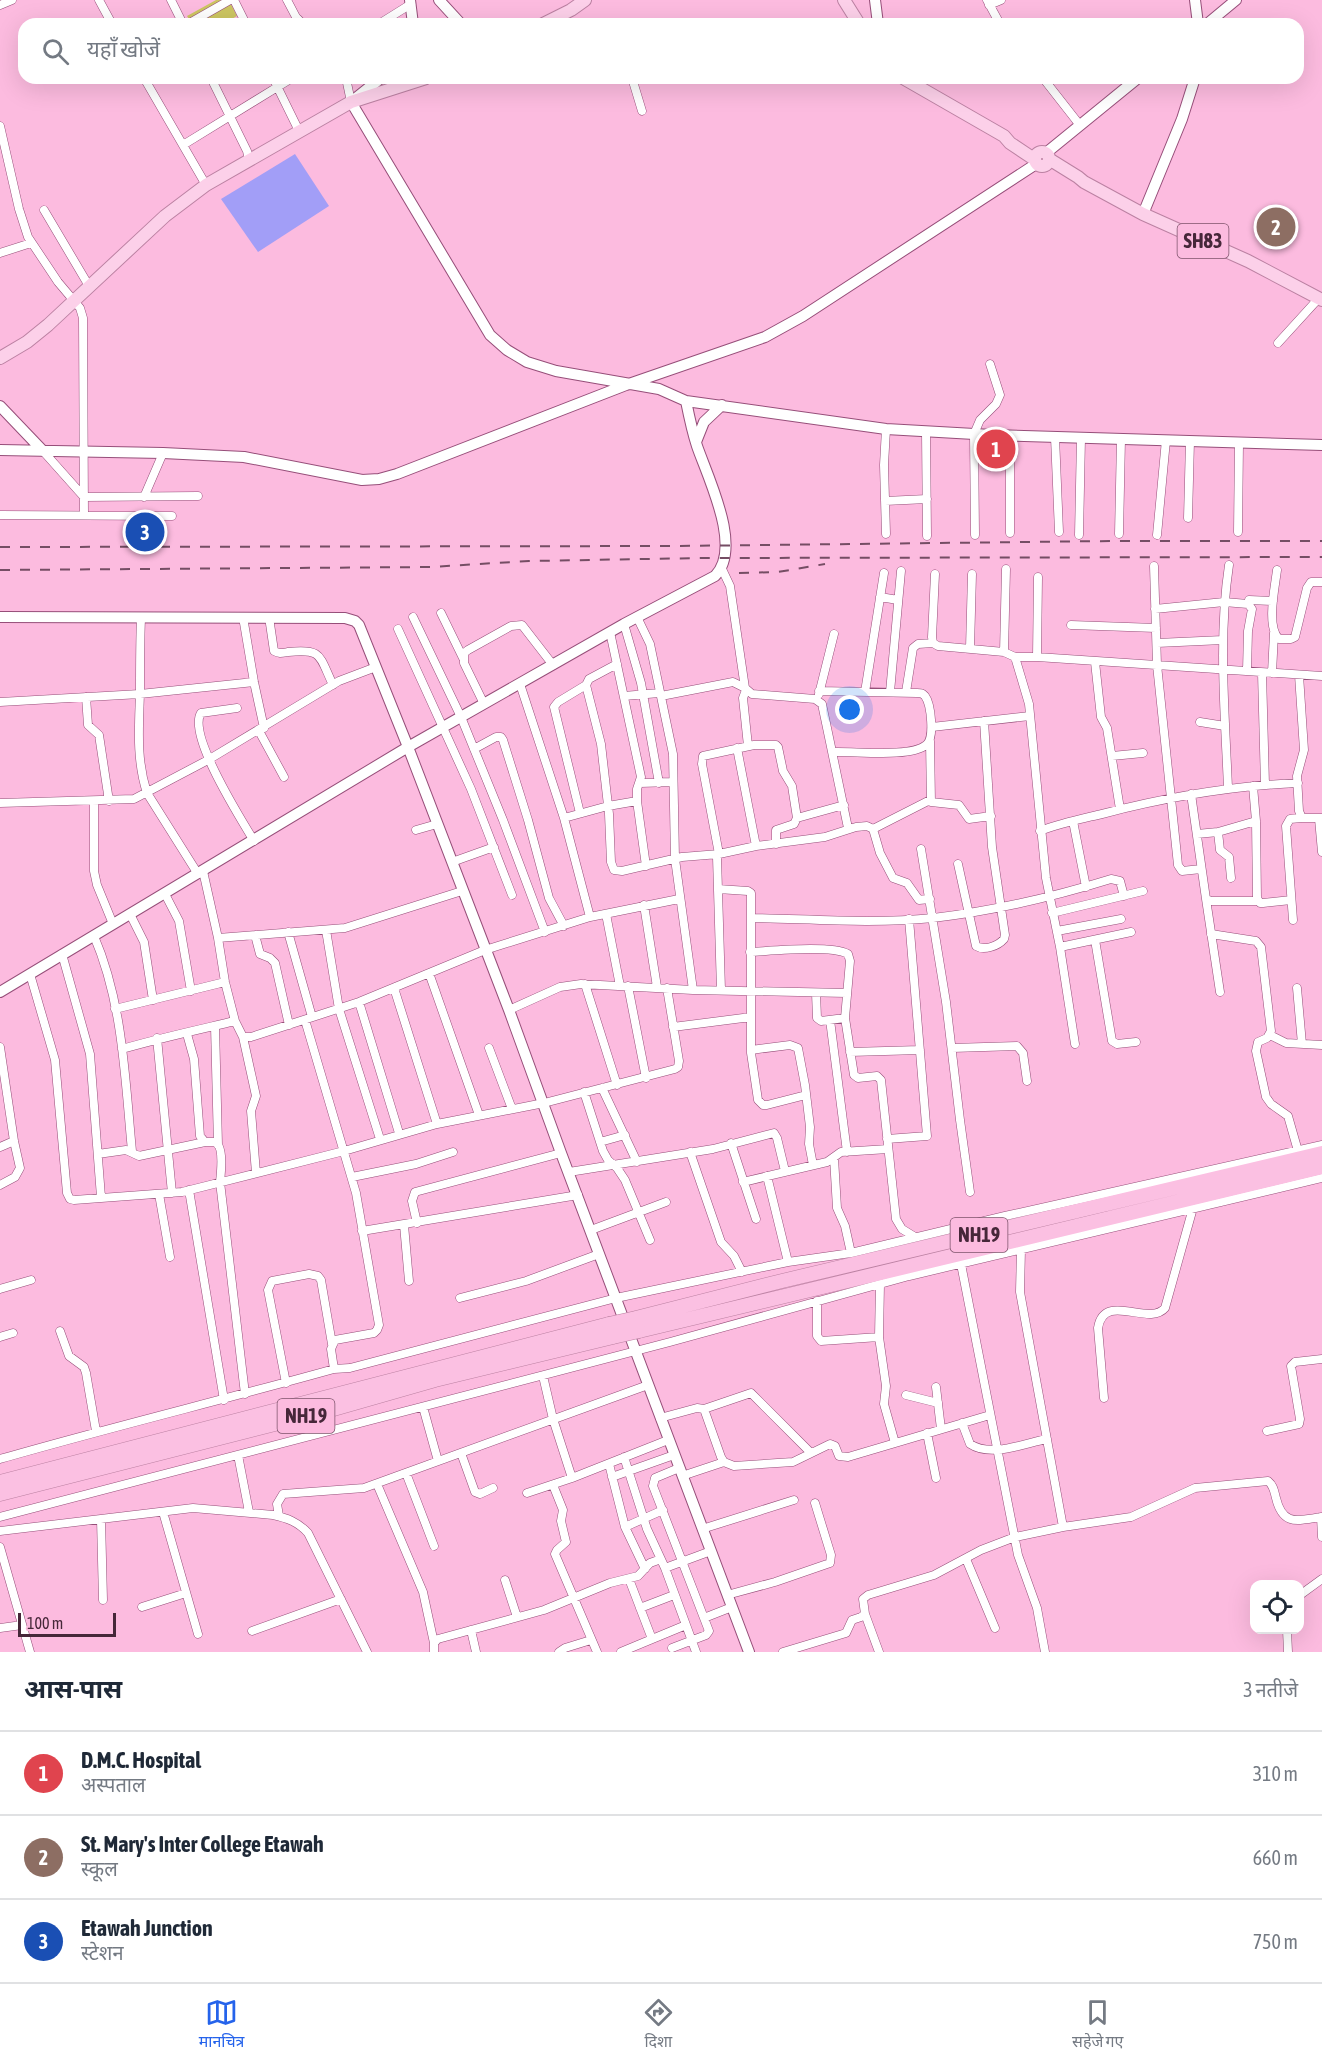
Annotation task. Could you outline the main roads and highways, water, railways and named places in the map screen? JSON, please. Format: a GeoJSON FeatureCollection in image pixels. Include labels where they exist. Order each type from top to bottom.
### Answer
{"type":"FeatureCollection","features":[{"type":"Feature","properties":{"kind":"highway","name":"NH19"},"geometry":{"type":"LineString","coordinates":[[638,1324],[782,1281],[1322,1153]]}},
{"type":"Feature","properties":{"kind":"highway","name":"NH19"},"geometry":{"type":"LineString","coordinates":[[0,1482],[638,1324],[1322,1167]]}},
{"type":"Feature","properties":{"kind":"highway","name":"NH19"},"geometry":{"type":"LineString","coordinates":[[0,1494],[330,1410],[611,1331]]}},
{"type":"Feature","properties":{"kind":"main road"},"geometry":{"type":"LineString","coordinates":[[555,18],[585,0]]}},
{"type":"Feature","properties":{"kind":"main road"},"geometry":{"type":"LineString","coordinates":[[844,0],[855,18]]}},
{"type":"Feature","properties":{"kind":"main road"},"geometry":{"type":"LineString","coordinates":[[0,358],[27,342],[165,216],[206,185],[351,102],[407,84]]}},
{"type":"Feature","properties":{"kind":"main road","name":"SH83"},"geometry":{"type":"LineString","coordinates":[[913,84],[1004,136],[1010,143],[1078,177],[1143,214],[1248,261],[1320,299]]}},
{"type":"Feature","properties":{"kind":"railway"},"geometry":{"type":"LineString","coordinates":[[0,547],[677,546],[1322,541]]}},
{"type":"Feature","properties":{"kind":"railway"},"geometry":{"type":"LineString","coordinates":[[0,570],[430,567],[529,561],[704,558],[1322,557]]}},
{"type":"Feature","properties":{"kind":"railway"},"geometry":{"type":"LineString","coordinates":[[739,573],[778,572],[825,564]]}},
{"type":"Feature","properties":{"kind":"place","name":"St. Mary's Inter College Etawah"},"geometry":{"type":"Point","coordinates":[1276,227]}},
{"type":"Feature","properties":{"kind":"place","name":"D.M.C. Hospital"},"geometry":{"type":"Point","coordinates":[996,449]}},
{"type":"Feature","properties":{"kind":"place","name":"Etawah Junction"},"geometry":{"type":"Point","coordinates":[145,532]}}]}
